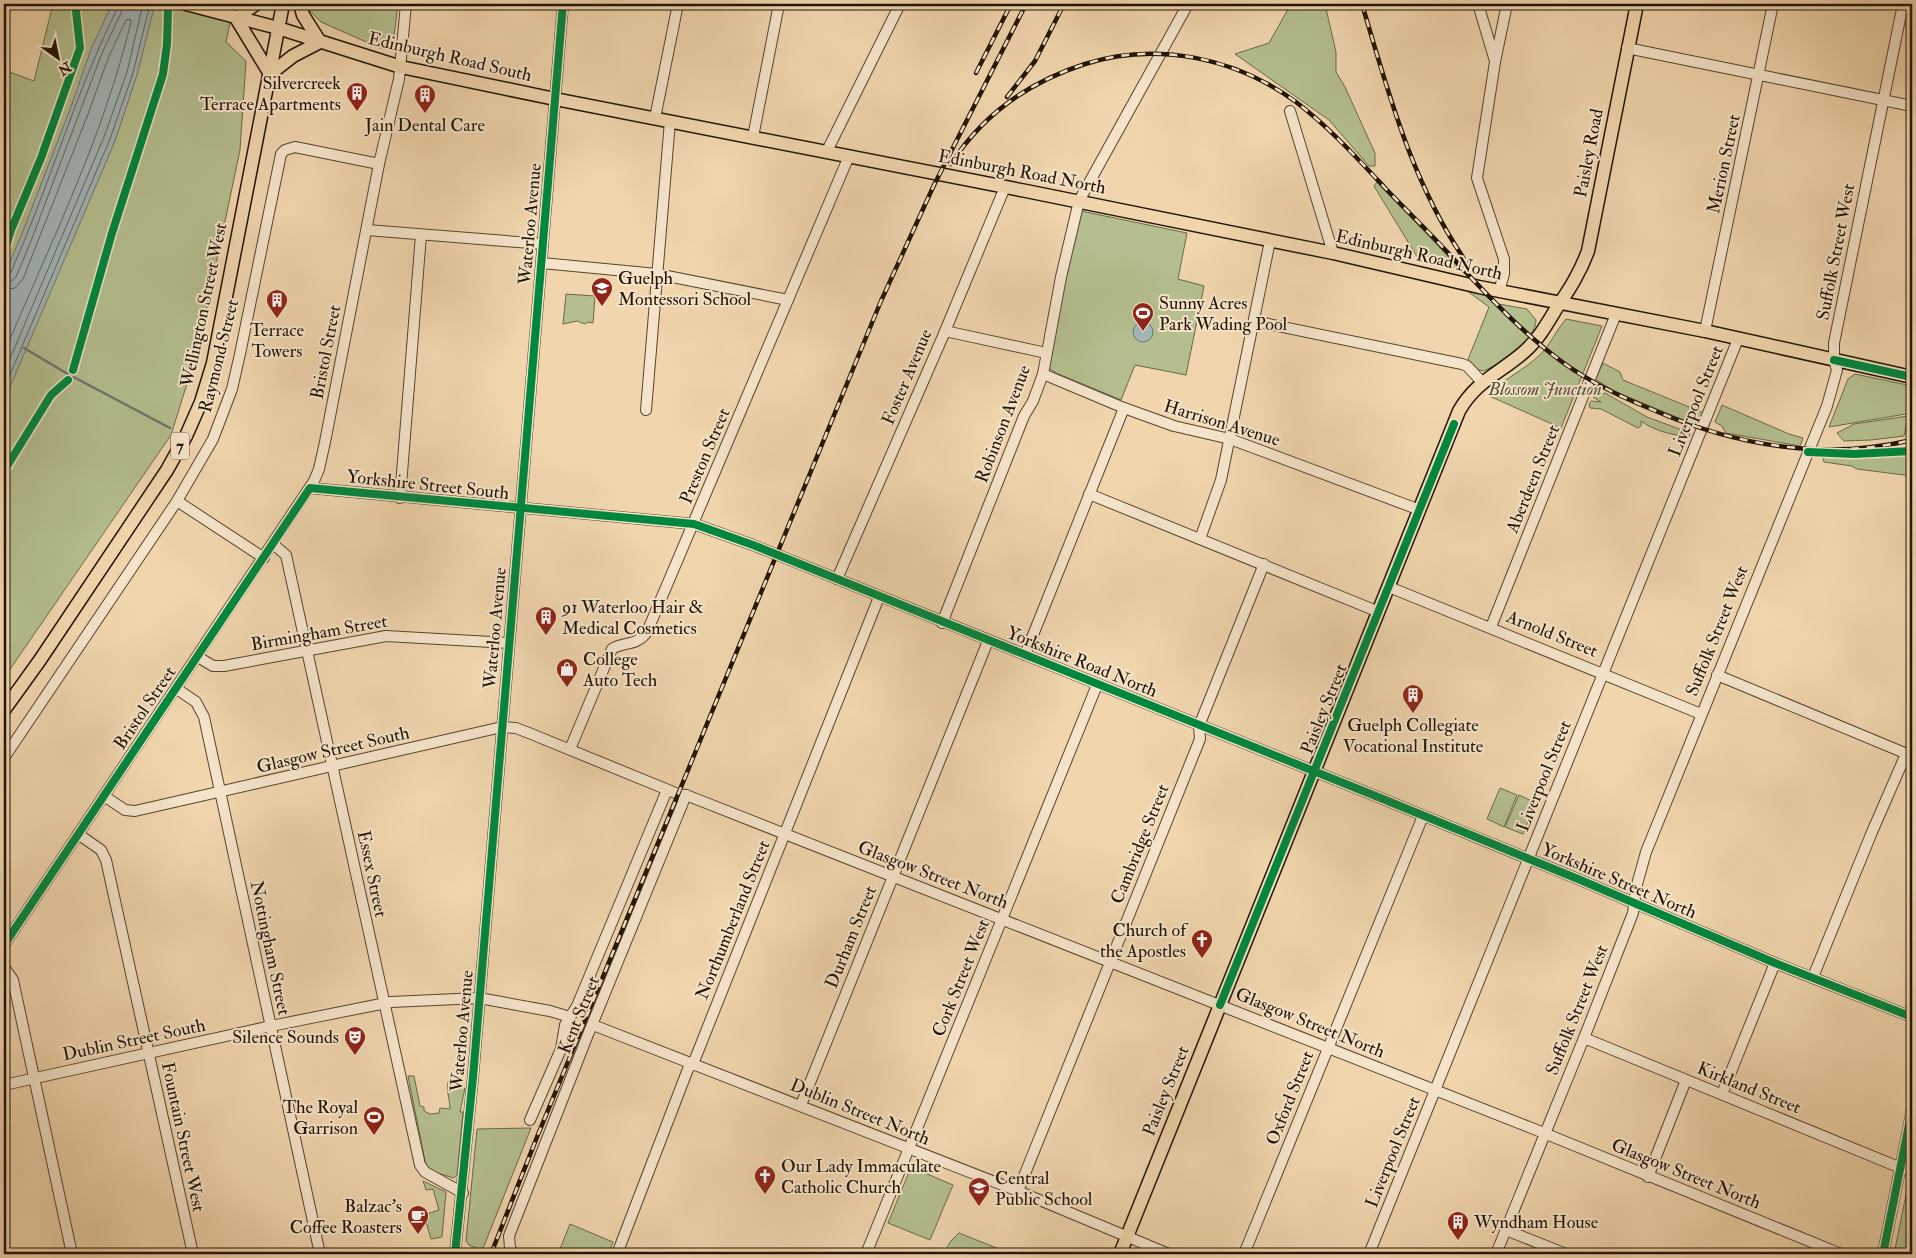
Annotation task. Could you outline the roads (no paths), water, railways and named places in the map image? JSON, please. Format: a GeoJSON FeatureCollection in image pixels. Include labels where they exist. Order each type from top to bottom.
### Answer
{"type":"FeatureCollection","features":[{"type":"Feature","properties":{"kind":"main road","name":"Edinburgh Road South"},"geometry":{"type":"LineString","coordinates":[[186,4],[278,28],[400,67],[916,170]]}},
{"type":"Feature","properties":{"kind":"main road"},"geometry":{"type":"LineString","coordinates":[[256,4],[236,18],[270,74],[293,56],[320,42],[303,15],[300,4]]}},
{"type":"Feature","properties":{"kind":"main road","name":"Wellington Street West"},"geometry":{"type":"LineString","coordinates":[[4,710],[167,470],[186,436],[200,402],[213,363],[283,4]]}},
{"type":"Feature","properties":{"kind":"main road","name":"Paisley Road"},"geometry":{"type":"LineString","coordinates":[[1560,303],[1581,270],[1588,252],[1637,4]]}},
{"type":"Feature","properties":{"kind":"main road","name":"Edinburgh Road North"},"geometry":{"type":"LineString","coordinates":[[916,170],[1005,186],[1333,253],[1499,291],[1705,331],[1912,377]]}},
{"type":"Feature","properties":{"kind":"main road","name":"Paisley Street"},"geometry":{"type":"LineString","coordinates":[[1120,1254],[1460,411],[1469,396],[1482,382],[1518,358],[1530,346],[1560,303]]}},
{"type":"Feature","properties":{"kind":"street","name":"Bristol Street"},"geometry":{"type":"LineString","coordinates":[[4,945],[264,558],[310,488],[319,469],[400,67],[406,4]]}},
{"type":"Feature","properties":{"kind":"street","name":"Waterloo Avenue"},"geometry":{"type":"LineString","coordinates":[[455,1254],[463,1193],[564,4]]}},
{"type":"Feature","properties":{"kind":"street"},"geometry":{"type":"LineString","coordinates":[[655,118],[678,4]]}},
{"type":"Feature","properties":{"kind":"street"},"geometry":{"type":"LineString","coordinates":[[753,137],[779,4]]}},
{"type":"Feature","properties":{"kind":"street"},"geometry":{"type":"LineString","coordinates":[[826,151],[900,4]]}},
{"type":"Feature","properties":{"kind":"street","name":"Robinson Avenue"},"geometry":{"type":"LineString","coordinates":[[942,622],[1024,416],[1033,401],[1043,374],[1079,201],[1188,4]]}},
{"type":"Feature","properties":{"kind":"street"},"geometry":{"type":"LineString","coordinates":[[1478,4],[1495,62]]}},
{"type":"Feature","properties":{"kind":"street"},"geometry":{"type":"LineString","coordinates":[[1499,291],[1504,274],[1504,259],[1477,178],[1495,62],[1507,4]]}},
{"type":"Feature","properties":{"kind":"street","name":"Merion Street"},"geometry":{"type":"LineString","coordinates":[[1705,331],[1773,4]]}},
{"type":"Feature","properties":{"kind":"street","name":"Suffolk Street West"},"geometry":{"type":"LineString","coordinates":[[1496,1254],[1584,1038],[1632,913],[1636,888],[1646,852],[1827,406],[1837,370],[1834,360],[1834,343],[1903,4]]}},
{"type":"Feature","properties":{"kind":"street"},"geometry":{"type":"LineString","coordinates":[[1627,48],[1912,106]]}},
{"type":"Feature","properties":{"kind":"street"},"geometry":{"type":"LineString","coordinates":[[1290,111],[1333,253]]}},
{"type":"Feature","properties":{"kind":"street"},"geometry":{"type":"LineString","coordinates":[[646,410],[670,121]]}},
{"type":"Feature","properties":{"kind":"street","name":"Raymond Street"},"geometry":{"type":"LineString","coordinates":[[4,758],[177,501],[212,440],[232,389],[281,154],[285,150],[295,147],[379,164]]}},
{"type":"Feature","properties":{"kind":"street","name":"Preston Street"},"geometry":{"type":"LineString","coordinates":[[570,749],[608,655],[617,646],[636,642],[647,632],[849,156]]}},
{"type":"Feature","properties":{"kind":"street","name":"Foster Avenue"},"geometry":{"type":"LineString","coordinates":[[837,579],[945,331],[1005,186]]}},
{"type":"Feature","properties":{"kind":"street"},"geometry":{"type":"LineString","coordinates":[[367,230],[543,244]]}},
{"type":"Feature","properties":{"kind":"street"},"geometry":{"type":"LineString","coordinates":[[400,498],[421,235]]}},
{"type":"Feature","properties":{"kind":"street"},"geometry":{"type":"LineString","coordinates":[[1200,539],[1220,482],[1270,241]]}},
{"type":"Feature","properties":{"kind":"street"},"geometry":{"type":"LineString","coordinates":[[542,263],[657,274],[788,300]]}},
{"type":"Feature","properties":{"kind":"street","name":"Aberdeen Street"},"geometry":{"type":"LineString","coordinates":[[1491,627],[1616,314]]}},
{"type":"Feature","properties":{"kind":"street"},"geometry":{"type":"LineString","coordinates":[[1254,321],[1462,364],[1467,366],[1482,382]]}},
{"type":"Feature","properties":{"kind":"street"},"geometry":{"type":"LineString","coordinates":[[945,331],[1046,353]]}},
{"type":"Feature","properties":{"kind":"street","name":"Liverpool Street"},"geometry":{"type":"LineString","coordinates":[[1370,1254],[1738,339]]}},
{"type":"Feature","properties":{"kind":"street","name":"Harrison Avenue"},"geometry":{"type":"LineString","coordinates":[[1043,374],[1173,426],[1230,439],[1420,510]]}},
{"type":"Feature","properties":{"kind":"street"},"geometry":{"type":"LineString","coordinates":[[1025,655],[1124,408]]}},
{"type":"Feature","properties":{"kind":"street","name":"Yorkshire Street South"},"geometry":{"type":"LineString","coordinates":[[310,488],[400,498],[694,524],[837,579]]}},
{"type":"Feature","properties":{"kind":"street"},"geometry":{"type":"LineString","coordinates":[[1089,494],[1379,612]]}},
{"type":"Feature","properties":{"kind":"street"},"geometry":{"type":"LineString","coordinates":[[177,501],[264,558]]}},
{"type":"Feature","properties":{"kind":"street","name":"Essex Street"},"geometry":{"type":"LineString","coordinates":[[273,544],[286,555],[420,1165],[425,1172],[463,1193]]}},
{"type":"Feature","properties":{"kind":"street","name":"Cambridge Street"},"geometry":{"type":"LineString","coordinates":[[1018,1191],[1200,739],[1200,726],[1264,564]]}},
{"type":"Feature","properties":{"kind":"street","name":"Yorkshire Road North"},"geometry":{"type":"LineString","coordinates":[[837,579],[1315,772]]}},
{"type":"Feature","properties":{"kind":"street","name":"Arnold Street"},"geometry":{"type":"LineString","coordinates":[[1389,586],[1701,714]]}},
{"type":"Feature","properties":{"kind":"street","name":"Northumberland Street"},"geometry":{"type":"LineString","coordinates":[[617,1254],[688,1069],[693,1064],[879,597]]}},
{"type":"Feature","properties":{"kind":"street","name":"Birmingham Street"},"geometry":{"type":"LineString","coordinates":[[198,657],[213,666],[224,666],[386,636],[509,643]]}},
{"type":"Feature","properties":{"kind":"street","name":"Durham Street"},"geometry":{"type":"LineString","coordinates":[[801,1105],[988,641]]}},
{"type":"Feature","properties":{"kind":"street"},"geometry":{"type":"LineString","coordinates":[[1717,676],[1909,755],[1870,836],[1813,977]]}},
{"type":"Feature","properties":{"kind":"street","name":"Cork Street West"},"geometry":{"type":"LineString","coordinates":[[866,1254],[1096,685]]}},
{"type":"Feature","properties":{"kind":"street","name":"Nottingham Street"},"geometry":{"type":"LineString","coordinates":[[176,689],[196,702],[202,711],[320,1254]]}},
{"type":"Feature","properties":{"kind":"street","name":"Glasgow Street South"},"geometry":{"type":"LineString","coordinates":[[104,796],[125,810],[135,811],[332,768],[502,728],[516,728],[570,749]]}},
{"type":"Feature","properties":{"kind":"street","name":"Glasgow Street North"},"geometry":{"type":"LineString","coordinates":[[570,749],[667,790],[892,876],[1435,1090],[1841,1254]]}},
{"type":"Feature","properties":{"kind":"street","name":"Yorkshire Street North"},"geometry":{"type":"LineString","coordinates":[[1315,772],[1775,963],[1912,1017]]}},
{"type":"Feature","properties":{"kind":"street","name":"Kent Street"},"geometry":{"type":"LineString","coordinates":[[530,1120],[561,1049],[565,1024],[577,1006],[667,790]]}},
{"type":"Feature","properties":{"kind":"street","name":"Kent Street"},"geometry":{"type":"LineString","coordinates":[[512,1251],[509,1236],[686,796]]}},
{"type":"Feature","properties":{"kind":"street","name":"Oxford Street"},"geometry":{"type":"LineString","coordinates":[[1244,1254],[1423,816]]}},
{"type":"Feature","properties":{"kind":"street","name":"Fountain Street West"},"geometry":{"type":"LineString","coordinates":[[78,834],[101,850],[106,860],[193,1254]]}},
{"type":"Feature","properties":{"kind":"street"},"geometry":{"type":"LineString","coordinates":[[1722,1094],[1775,963]]}},
{"type":"Feature","properties":{"kind":"street"},"geometry":{"type":"LineString","coordinates":[[4,967],[13,980],[72,1254]]}},
{"type":"Feature","properties":{"kind":"street"},"geometry":{"type":"LineString","coordinates":[[479,998],[570,1017]]}},
{"type":"Feature","properties":{"kind":"street","name":"Dublin Street South"},"geometry":{"type":"LineString","coordinates":[[4,1085],[384,1003],[479,998]]}},
{"type":"Feature","properties":{"kind":"street","name":"Dublin Street North"},"geometry":{"type":"LineString","coordinates":[[593,1024],[1018,1191],[1169,1254]]}},
{"type":"Feature","properties":{"kind":"street","name":"Kirkland Street"},"geometry":{"type":"LineString","coordinates":[[1584,1038],[1901,1168],[1912,1170]]}},
{"type":"Feature","properties":{"kind":"street"},"geometry":{"type":"LineString","coordinates":[[1648,1177],[1686,1080]]}},
{"type":"Feature","properties":{"kind":"street"},"geometry":{"type":"LineString","coordinates":[[1883,1254],[1912,1110]]}},
{"type":"Feature","properties":{"kind":"street"},"geometry":{"type":"LineString","coordinates":[[1506,1230],[1566,1254]]}},
{"type":"Feature","properties":{"kind":"water"},"geometry":{"type":"Polygon","coordinates":[[[112,4],[155,4],[137,75],[115,141],[4,401],[4,276],[71,107],[91,49],[112,4]]]}},
{"type":"Feature","properties":{"kind":"water","name":"Sunny Acres Park Wading Pool"},"geometry":{"type":"Polygon","coordinates":[[[1139,322],[1147,322],[1153,328],[1153,336],[1147,342],[1139,342],[1133,336],[1133,328],[1139,322]]]}},
{"type":"Feature","properties":{"kind":"waterway"},"geometry":{"type":"LineString","coordinates":[[24,348],[66,373],[170,428]]}},
{"type":"Feature","properties":{"kind":"railway"},"geometry":{"type":"LineString","coordinates":[[976,73],[1011,4]]}},
{"type":"Feature","properties":{"kind":"railway"},"geometry":{"type":"LineString","coordinates":[[491,1254],[537,1137],[881,301],[934,185],[1026,4]]}},
{"type":"Feature","properties":{"kind":"railway"},"geometry":{"type":"LineString","coordinates":[[1007,97],[1035,61],[1064,4]]}},
{"type":"Feature","properties":{"kind":"railway"},"geometry":{"type":"LineString","coordinates":[[1362,4],[1393,106],[1418,172],[1432,205],[1449,236],[1469,266]]}},
{"type":"Feature","properties":{"kind":"railway"},"geometry":{"type":"LineString","coordinates":[[951,164],[964,146],[993,115],[1026,90],[1064,71],[1112,57],[1140,54],[1168,54],[1222,65],[1248,74],[1273,87],[1308,112],[1354,155],[1511,318],[1565,364],[1596,383],[1629,400],[1682,422],[1746,440],[1779,446],[1845,449],[1879,446],[1912,440]]}},
{"type":"Feature","properties":{"kind":"place","name":"Silvercreek Terrace Apartments"},"geometry":{"type":"Point","coordinates":[357,112]}},
{"type":"Feature","properties":{"kind":"place","name":"Jain Dental Care"},"geometry":{"type":"Point","coordinates":[425,114]}},
{"type":"Feature","properties":{"kind":"place","name":"Guelph Montessori School"},"geometry":{"type":"Point","coordinates":[602,307]}},
{"type":"Feature","properties":{"kind":"place","name":"Terrace Towers"},"geometry":{"type":"Point","coordinates":[277,319]}},
{"type":"Feature","properties":{"kind":"place","name":"Sunny Acres Park Wading Pool"},"geometry":{"type":"Point","coordinates":[1143,332]}},
{"type":"Feature","properties":{"kind":"place","name":"91 Waterloo Hair & Medical Cosmetics"},"geometry":{"type":"Point","coordinates":[546,636]}},
{"type":"Feature","properties":{"kind":"place","name":"College Auto Tech"},"geometry":{"type":"Point","coordinates":[567,688]}},
{"type":"Feature","properties":{"kind":"place","name":"Guelph Collegiate Vocational Institute"},"geometry":{"type":"Point","coordinates":[1413,714]}},
{"type":"Feature","properties":{"kind":"place","name":"Church of the Apostles"},"geometry":{"type":"Point","coordinates":[1202,959]}},
{"type":"Feature","properties":{"kind":"place","name":"Silence Sounds"},"geometry":{"type":"Point","coordinates":[355,1056]}},
{"type":"Feature","properties":{"kind":"place","name":"The Royal Garrison"},"geometry":{"type":"Point","coordinates":[374,1136]}},
{"type":"Feature","properties":{"kind":"place","name":"Our Lady Immaculate Catholic Church"},"geometry":{"type":"Point","coordinates":[765,1195]}},
{"type":"Feature","properties":{"kind":"place","name":"Central Public School"},"geometry":{"type":"Point","coordinates":[979,1207]}},
{"type":"Feature","properties":{"kind":"place","name":"Balzac’s Coffee Roasters"},"geometry":{"type":"Point","coordinates":[418,1235]}},
{"type":"Feature","properties":{"kind":"place","name":"Wyndham House"},"geometry":{"type":"Point","coordinates":[1458,1241]}},
{"type":"Feature","properties":{"kind":"park label","name":"Blossom Junction"},"geometry":{"type":"Point","coordinates":[1545,389]}}]}
